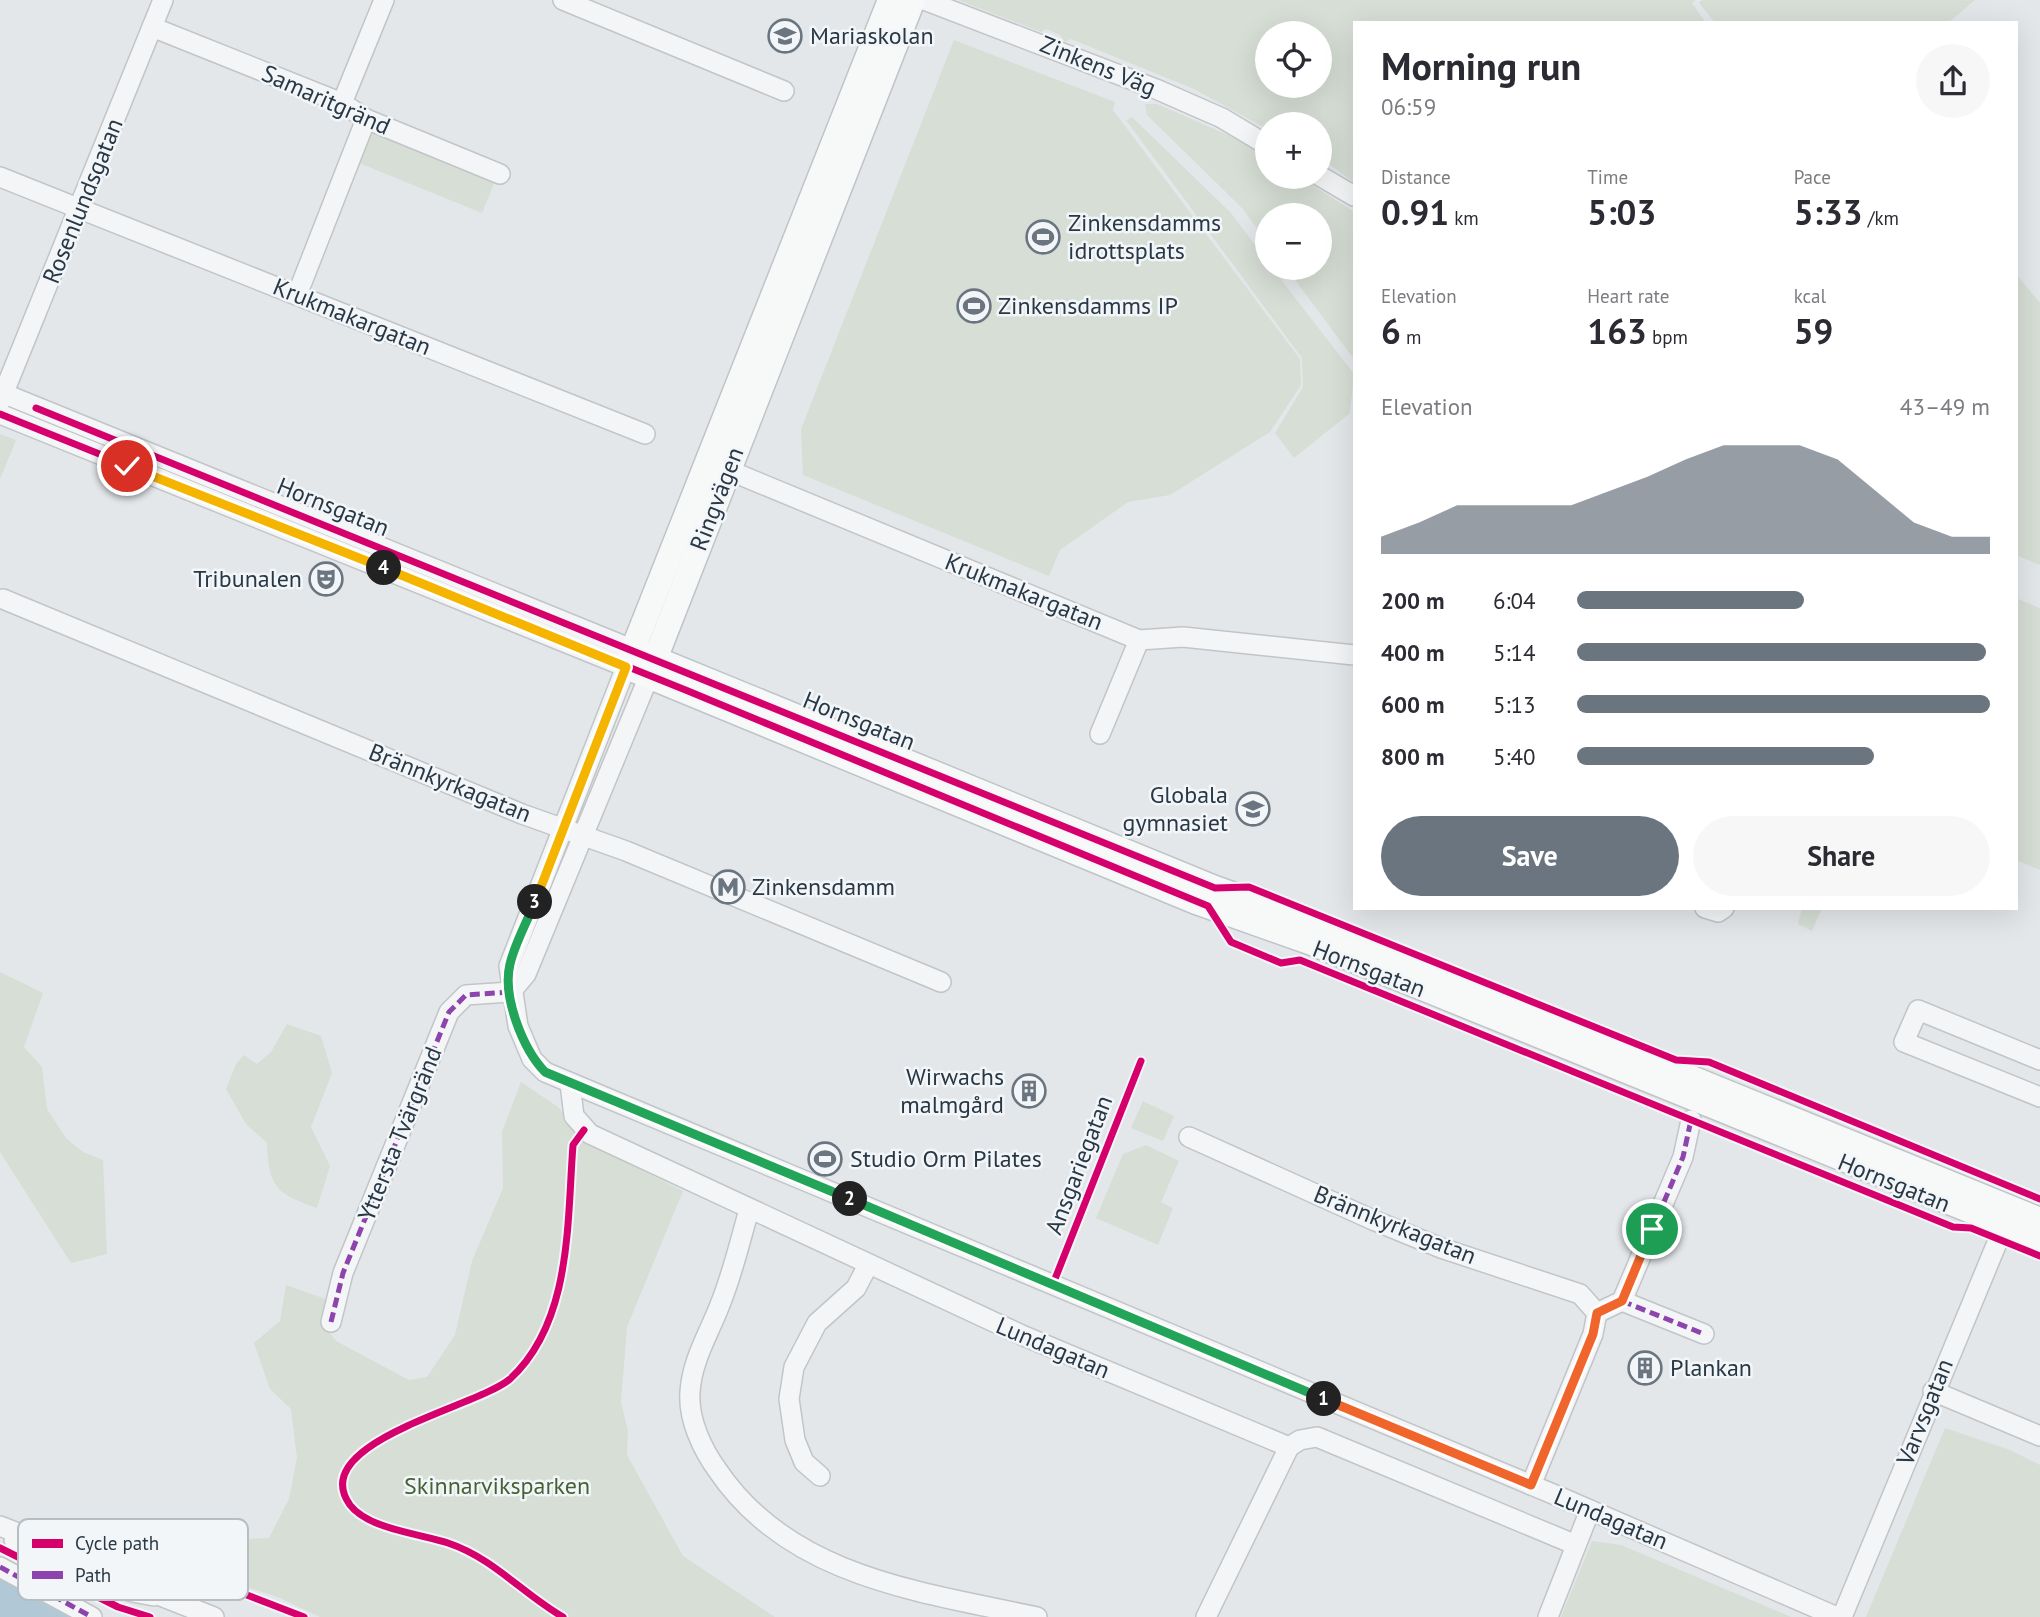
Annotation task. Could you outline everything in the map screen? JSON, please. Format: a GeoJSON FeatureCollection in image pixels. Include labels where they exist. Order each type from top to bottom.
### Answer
{"type":"FeatureCollection","features":[{"type":"Feature","properties":{"kind":"main road","name":"Ringvägen"},"geometry":{"type":"LineString","coordinates":[[641,663],[718,466],[890,0]]}},
{"type":"Feature","properties":{"kind":"main road","name":"Ringvägen"},"geometry":{"type":"LineString","coordinates":[[718,466],[913,0]]}},
{"type":"Feature","properties":{"kind":"main road","name":"Hornsgatan"},"geometry":{"type":"LineString","coordinates":[[641,663],[1196,902],[1309,942],[1684,1085],[2008,1217],[2040,1239]]}},
{"type":"Feature","properties":{"kind":"main road","name":"Hornsgatan"},"geometry":{"type":"LineString","coordinates":[[2008,1217],[2040,1220]]}},
{"type":"Feature","properties":{"kind":"street","name":"Rosenlundsgatan"},"geometry":{"type":"LineString","coordinates":[[1,396],[80,209],[163,0]]}},
{"type":"Feature","properties":{"kind":"street"},"geometry":{"type":"LineString","coordinates":[[342,103],[384,0]]}},
{"type":"Feature","properties":{"kind":"street"},"geometry":{"type":"LineString","coordinates":[[563,0],[784,91]]}},
{"type":"Feature","properties":{"kind":"street","name":"Zinkens Väg"},"geometry":{"type":"LineString","coordinates":[[924,0],[1156,89],[1222,118],[1255,138]]}},
{"type":"Feature","properties":{"kind":"street","name":"Samaritgränd"},"geometry":{"type":"LineString","coordinates":[[152,27],[342,103],[366,119],[500,174]]}},
{"type":"Feature","properties":{"kind":"street"},"geometry":{"type":"LineString","coordinates":[[296,295],[366,119]]}},
{"type":"Feature","properties":{"kind":"street","name":"Krukmakargatan"},"geometry":{"type":"LineString","coordinates":[[0,177],[645,434]]}},
{"type":"Feature","properties":{"kind":"street"},"geometry":{"type":"LineString","coordinates":[[1332,183],[1353,196]]}},
{"type":"Feature","properties":{"kind":"street","name":"Hornsgatan"},"geometry":{"type":"LineString","coordinates":[[1,396],[641,663]]}},
{"type":"Feature","properties":{"kind":"street","name":"Hornsgatan"},"geometry":{"type":"LineString","coordinates":[[0,414],[641,663]]}},
{"type":"Feature","properties":{"kind":"street","name":"Krukmakargatan"},"geometry":{"type":"LineString","coordinates":[[718,466],[1139,640],[1183,637],[1353,655]]}},
{"type":"Feature","properties":{"kind":"street","name":"Brännkyrkagatan"},"geometry":{"type":"LineString","coordinates":[[3,599],[522,814],[573,831],[941,982]]}},
{"type":"Feature","properties":{"kind":"street"},"geometry":{"type":"LineString","coordinates":[[1100,734],[1139,640]]}},
{"type":"Feature","properties":{"kind":"street","name":"Ringvägen"},"geometry":{"type":"LineString","coordinates":[[524,1043],[514,1014],[509,966],[573,831],[641,663]]}},
{"type":"Feature","properties":{"kind":"street","name":"Yttersta Tvärgränd"},"geometry":{"type":"LineString","coordinates":[[331,1322],[343,1272],[449,1012],[466,995],[511,992]]}},
{"type":"Feature","properties":{"kind":"street"},"geometry":{"type":"LineString","coordinates":[[2040,1060],[1918,1010],[1904,1042],[2040,1097]]}},
{"type":"Feature","properties":{"kind":"street","name":"Lundagatan"},"geometry":{"type":"LineString","coordinates":[[524,1043],[532,1059],[545,1072],[570,1084],[1531,1485],[1839,1617]]}},
{"type":"Feature","properties":{"kind":"street","name":"Lundagatan"},"geometry":{"type":"LineString","coordinates":[[570,1084],[574,1116],[590,1134],[868,1265],[1046,1346],[1289,1447],[1300,1440],[1317,1437],[1576,1545]]}},
{"type":"Feature","properties":{"kind":"street"},"geometry":{"type":"LineString","coordinates":[[1531,1485],[1593,1334],[1597,1313],[1622,1301],[1683,1157],[1690,1120]]}},
{"type":"Feature","properties":{"kind":"street","name":"Brännkyrkagatan"},"geometry":{"type":"LineString","coordinates":[[1189,1137],[1407,1234],[1580,1294],[1597,1313]]}},
{"type":"Feature","properties":{"kind":"street"},"geometry":{"type":"LineString","coordinates":[[749,1210],[722,1302],[697,1358],[690,1395],[690,1410],[699,1438],[729,1488],[785,1538],[837,1567],[896,1587],[1037,1617]]}},
{"type":"Feature","properties":{"kind":"street","name":"Varvsgatan"},"geometry":{"type":"LineString","coordinates":[[1839,1617],[2008,1217]]}},
{"type":"Feature","properties":{"kind":"street"},"geometry":{"type":"LineString","coordinates":[[820,1476],[804,1462],[795,1440],[789,1399],[794,1367],[817,1323],[856,1288],[868,1265]]}},
{"type":"Feature","properties":{"kind":"street"},"geometry":{"type":"LineString","coordinates":[[1622,1301],[1704,1334]]}},
{"type":"Feature","properties":{"kind":"street"},"geometry":{"type":"LineString","coordinates":[[1933,1391],[2040,1436]]}},
{"type":"Feature","properties":{"kind":"street"},"geometry":{"type":"LineString","coordinates":[[1206,1617],[1289,1447]]}},
{"type":"Feature","properties":{"kind":"street"},"geometry":{"type":"LineString","coordinates":[[1548,1617],[1590,1510]]}},
{"type":"Feature","properties":{"kind":"street"},"geometry":{"type":"LineString","coordinates":[[0,1527],[18,1542]]}},
{"type":"Feature","properties":{"kind":"street"},"geometry":{"type":"LineString","coordinates":[[0,1567],[18,1577]]}},
{"type":"Feature","properties":{"kind":"street"},"geometry":{"type":"LineString","coordinates":[[61,1600],[92,1617]]}},
{"type":"Feature","properties":{"kind":"street"},"geometry":{"type":"LineString","coordinates":[[171,1600],[214,1617]]}},
{"type":"Feature","properties":{"kind":"green space"},"geometry":{"type":"Polygon","coordinates":[[[958,0],[1695,0],[1692,3],[1705,21],[1353,21],[1353,182],[1332,166],[1332,112],[1255,112],[1255,122],[1194,89],[1071,39],[1065,42],[1060,35],[1046,29],[1041,32],[958,0]]]}},
{"type":"Feature","properties":{"kind":"green space"},"geometry":{"type":"Polygon","coordinates":[[[1702,0],[1975,0],[1950,21],[1713,21],[1699,3],[1702,0]]]}},
{"type":"Feature","properties":{"kind":"green space","name":"Zinkensdamms idrottsplats"},"geometry":{"type":"Polygon","coordinates":[[[954,40],[1115,102],[1113,110],[1300,359],[1301,385],[1270,432],[1170,495],[1128,502],[1060,550],[1049,576],[803,475],[801,429],[954,40]]]}},
{"type":"Feature","properties":{"kind":"green space"},"geometry":{"type":"Polygon","coordinates":[[[1145,104],[1157,104],[1235,138],[1255,150],[1255,189],[1319,189],[1353,211],[1353,358],[1295,280],[1332,280],[1332,203],[1255,203],[1255,226],[1242,208],[1147,115],[1145,104]]]}},
{"type":"Feature","properties":{"kind":"green space"},"geometry":{"type":"Polygon","coordinates":[[[1132,117],[1231,213],[1255,245],[1255,280],[1281,280],[1353,373],[1350,413],[1294,458],[1275,433],[1303,387],[1302,358],[1126,120],[1132,117]]]}},
{"type":"Feature","properties":{"kind":"green space"},"geometry":{"type":"Polygon","coordinates":[[[371,130],[495,181],[482,213],[359,163],[371,130]]]}},
{"type":"Feature","properties":{"kind":"green space"},"geometry":{"type":"Polygon","coordinates":[[[2018,276],[2040,303],[2040,565],[2018,556],[2018,276]]]}},
{"type":"Feature","properties":{"kind":"green space"},"geometry":{"type":"Polygon","coordinates":[[[0,434],[16,440],[0,479],[0,434]]]}},
{"type":"Feature","properties":{"kind":"green space"},"geometry":{"type":"Polygon","coordinates":[[[2018,599],[2040,608],[2040,870],[2018,861],[2018,599]]]}},
{"type":"Feature","properties":{"kind":"green space"},"geometry":{"type":"Polygon","coordinates":[[[1802,910],[1821,910],[1812,931],[1798,924],[1802,910]]]}},
{"type":"Feature","properties":{"kind":"green space"},"geometry":{"type":"Polygon","coordinates":[[[0,972],[43,993],[24,1047],[42,1067],[47,1109],[66,1138],[83,1152],[103,1160],[107,1254],[71,1263],[0,1152],[0,972]]]}},
{"type":"Feature","properties":{"kind":"green space"},"geometry":{"type":"Polygon","coordinates":[[[287,1024],[321,1036],[332,1073],[311,1127],[330,1166],[317,1208],[292,1198],[277,1187],[270,1170],[267,1143],[246,1124],[226,1089],[236,1064],[244,1055],[257,1064],[271,1052],[287,1024]]]}},
{"type":"Feature","properties":{"kind":"green space","name":"Skinnarviksparken"},"geometry":{"type":"Polygon","coordinates":[[[521,1082],[558,1107],[586,1142],[683,1191],[627,1327],[621,1402],[628,1431],[627,1455],[683,1556],[775,1617],[320,1617],[280,1598],[248,1587],[248,1539],[269,1538],[289,1499],[297,1458],[291,1409],[270,1389],[254,1343],[280,1321],[286,1285],[328,1300],[323,1324],[336,1341],[409,1380],[427,1377],[455,1335],[472,1261],[503,1188],[502,1132],[521,1082]]]}},
{"type":"Feature","properties":{"kind":"green space"},"geometry":{"type":"Polygon","coordinates":[[[1143,1101],[1174,1116],[1163,1141],[1131,1128],[1143,1101]]]}},
{"type":"Feature","properties":{"kind":"green space"},"geometry":{"type":"Polygon","coordinates":[[[1146,1145],[1179,1161],[1161,1202],[1173,1208],[1158,1245],[1096,1218],[1123,1154],[1146,1145]]]}},
{"type":"Feature","properties":{"kind":"green space"},"geometry":{"type":"Polygon","coordinates":[[[1945,1428],[2010,1450],[2040,1465],[2040,1617],[1866,1617],[1945,1428]]]}},
{"type":"Feature","properties":{"kind":"green space"},"geometry":{"type":"Polygon","coordinates":[[[1592,1541],[1621,1545],[1791,1617],[1561,1617],[1592,1541]]]}},
{"type":"Feature","properties":{"kind":"water"},"geometry":{"type":"Polygon","coordinates":[[[0,1577],[18,1587],[18,1600],[41,1600],[72,1617],[0,1617],[0,1577]]]}},
{"type":"Feature","properties":{"kind":"marked path"},"geometry":{"type":"LineString","coordinates":[[331,1322],[343,1273],[449,1012],[466,995],[511,992]]}},
{"type":"Feature","properties":{"kind":"marked path"},"geometry":{"type":"LineString","coordinates":[[1597,1313],[1622,1301],[1683,1157],[1691,1120]]}},
{"type":"Feature","properties":{"kind":"marked path"},"geometry":{"type":"LineString","coordinates":[[1622,1301],[1704,1334]]}},
{"type":"Feature","properties":{"kind":"marked path"},"geometry":{"type":"LineString","coordinates":[[0,1567],[18,1577]]}},
{"type":"Feature","properties":{"kind":"marked path"},"geometry":{"type":"LineString","coordinates":[[61,1600],[92,1617]]}},
{"type":"Feature","properties":{"kind":"cycle path"},"geometry":{"type":"LineString","coordinates":[[36,408],[1215,888],[1249,887],[1676,1060],[1709,1062],[2040,1199]]}},
{"type":"Feature","properties":{"kind":"cycle path"},"geometry":{"type":"LineString","coordinates":[[0,414],[688,691],[1208,906],[1231,942],[1281,963],[1300,960],[1953,1227],[1971,1228],[2040,1256]]}},
{"type":"Feature","properties":{"kind":"cycle path"},"geometry":{"type":"LineString","coordinates":[[511,992],[509,966],[626,667]]}},
{"type":"Feature","properties":{"kind":"cycle path","name":"Ansgariegatan"},"geometry":{"type":"LineString","coordinates":[[1053,1284],[1141,1061]]}},
{"type":"Feature","properties":{"kind":"cycle path"},"geometry":{"type":"LineString","coordinates":[[563,1617],[494,1567],[464,1550],[369,1520],[350,1505],[343,1483],[352,1463],[372,1445],[401,1429],[492,1390],[510,1379],[530,1356],[545,1329],[556,1300],[567,1238],[573,1145],[584,1130]]}},
{"type":"Feature","properties":{"kind":"cycle path"},"geometry":{"type":"LineString","coordinates":[[0,1548],[18,1557]]}},
{"type":"Feature","properties":{"kind":"cycle path"},"geometry":{"type":"LineString","coordinates":[[248,1595],[304,1617]]}},
{"type":"Feature","properties":{"kind":"cycle path"},"geometry":{"type":"LineString","coordinates":[[104,1600],[150,1617]]}},
{"type":"Feature","properties":{"kind":"place","name":"Mariaskolan"},"geometry":{"type":"Point","coordinates":[785,36]}},
{"type":"Feature","properties":{"kind":"place","name":"Zinkensdamms idrottsplats"},"geometry":{"type":"Point","coordinates":[1043,237]}},
{"type":"Feature","properties":{"kind":"place","name":"Zinkensdamms IP"},"geometry":{"type":"Point","coordinates":[974,306]}},
{"type":"Feature","properties":{"kind":"place","name":"Tribunalen"},"geometry":{"type":"Point","coordinates":[326,579]}},
{"type":"Feature","properties":{"kind":"place","name":"Globala gymnasiet"},"geometry":{"type":"Point","coordinates":[1253,809]}},
{"type":"Feature","properties":{"kind":"place","name":"Zinkensdamm"},"geometry":{"type":"Point","coordinates":[728,887]}},
{"type":"Feature","properties":{"kind":"place","name":"Wirwachs malmgård"},"geometry":{"type":"Point","coordinates":[1029,1091]}},
{"type":"Feature","properties":{"kind":"place","name":"Studio Orm Pilates"},"geometry":{"type":"Point","coordinates":[825,1159]}},
{"type":"Feature","properties":{"kind":"place","name":"Plankan"},"geometry":{"type":"Point","coordinates":[1645,1368]}},
{"type":"Feature","properties":{"kind":"route"},"geometry":{"type":"LineString","coordinates":[[127,466],[626,667],[509,966],[514,1014],[518,1026],[532,1059],[545,1072],[1531,1485],[1593,1334],[1597,1313],[1622,1301],[1652,1229]]}}]}
